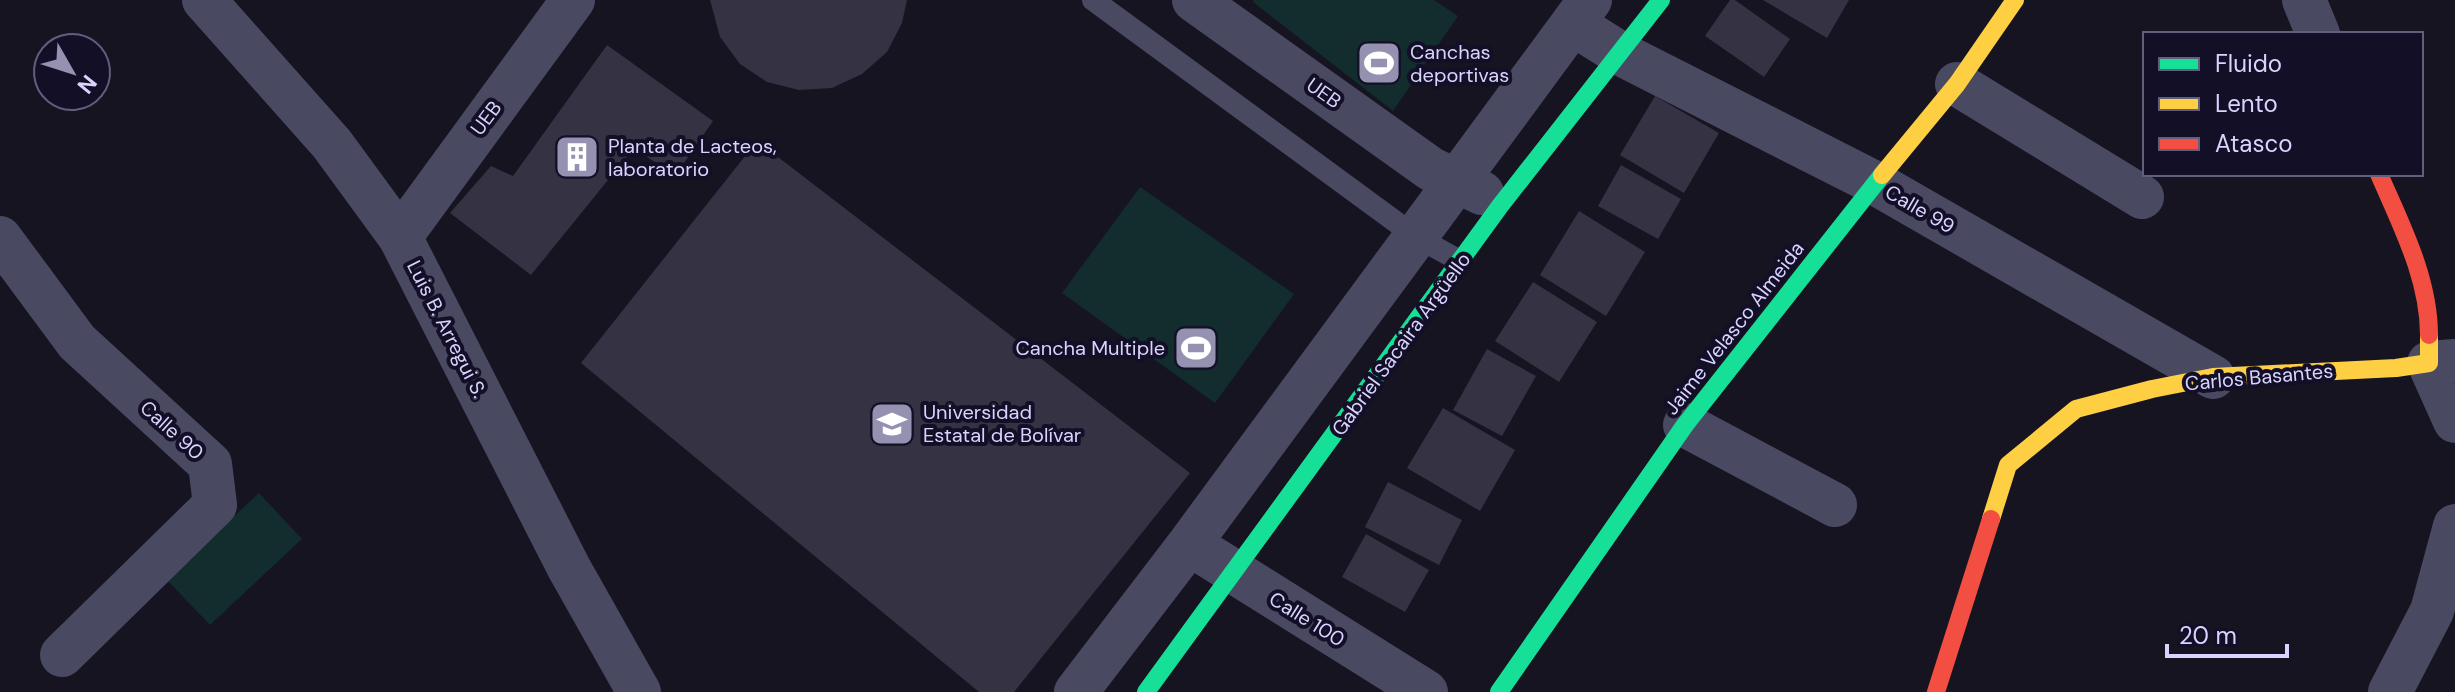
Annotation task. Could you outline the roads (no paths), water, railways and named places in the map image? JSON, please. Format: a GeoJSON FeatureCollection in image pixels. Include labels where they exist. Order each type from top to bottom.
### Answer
{"type":"FeatureCollection","features":[{"type":"Feature","properties":{"kind":"street","name":"Luis B. Arregui S."},"geometry":{"type":"LineString","coordinates":[[204,0],[332,144],[400,237],[569,568],[639,692]]}},
{"type":"Feature","properties":{"kind":"street","name":"UEB"},"geometry":{"type":"LineString","coordinates":[[400,237],[573,0]]}},
{"type":"Feature","properties":{"kind":"street","name":"UEB"},"geometry":{"type":"LineString","coordinates":[[1194,0],[1431,169],[1502,203]]}},
{"type":"Feature","properties":{"kind":"street","name":"Gabriel Sacaira Argüello"},"geometry":{"type":"LineString","coordinates":[[1146,692],[1502,203],[1661,0]]}},
{"type":"Feature","properties":{"kind":"street","name":"Jaime Velasco Almeida"},"geometry":{"type":"LineString","coordinates":[[1499,692],[1685,425],[1957,84],[2015,0]]}},
{"type":"Feature","properties":{"kind":"street"},"geometry":{"type":"LineString","coordinates":[[2304,0],[2317,32]]}},
{"type":"Feature","properties":{"kind":"street"},"geometry":{"type":"LineString","coordinates":[[1076,692],[1190,543],[1582,12]]}},
{"type":"Feature","properties":{"kind":"street","name":"Calle 99"},"geometry":{"type":"LineString","coordinates":[[1582,12],[1621,54],[1875,183],[2213,377]]}},
{"type":"Feature","properties":{"kind":"street"},"geometry":{"type":"LineString","coordinates":[[1957,84],[2142,197]]}},
{"type":"Feature","properties":{"kind":"street"},"geometry":{"type":"LineString","coordinates":[[2380,176],[2416,259],[2455,421]]}},
{"type":"Feature","properties":{"kind":"street","name":"Calle 90"},"geometry":{"type":"LineString","coordinates":[[0,238],[77,342],[210,464],[215,505],[62,655]]}},
{"type":"Feature","properties":{"kind":"street","name":"Carlos Basantes"},"geometry":{"type":"LineString","coordinates":[[1936,692],[2008,465],[2076,409],[2213,377],[2396,368],[2442,362]]}},
{"type":"Feature","properties":{"kind":"street"},"geometry":{"type":"LineString","coordinates":[[1685,425],[1835,505]]}},
{"type":"Feature","properties":{"kind":"street"},"geometry":{"type":"LineString","coordinates":[[2390,692],[2432,611],[2455,526]]}},
{"type":"Feature","properties":{"kind":"street","name":"Calle 100"},"geometry":{"type":"LineString","coordinates":[[1190,543],[1234,574],[1426,692]]}},
{"type":"Feature","properties":{"kind":"lane"},"geometry":{"type":"LineString","coordinates":[[1093,0],[1415,236],[1460,261]]}},
{"type":"Feature","properties":{"kind":"place","name":"Canchas deportivas"},"geometry":{"type":"Point","coordinates":[1379,63]}},
{"type":"Feature","properties":{"kind":"place","name":"Planta de Lacteos, laboratorio"},"geometry":{"type":"Point","coordinates":[577,157]}},
{"type":"Feature","properties":{"kind":"place","name":"Cancha Multiple"},"geometry":{"type":"Point","coordinates":[1196,348]}},
{"type":"Feature","properties":{"kind":"place","name":"Universidad Estatal de Bolívar"},"geometry":{"type":"Point","coordinates":[892,424]}}]}
